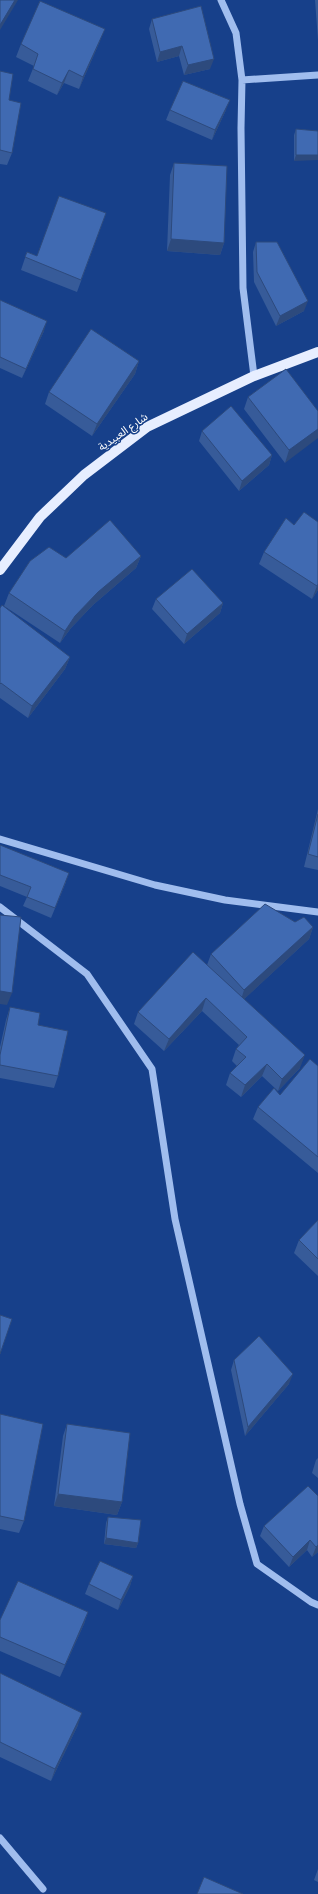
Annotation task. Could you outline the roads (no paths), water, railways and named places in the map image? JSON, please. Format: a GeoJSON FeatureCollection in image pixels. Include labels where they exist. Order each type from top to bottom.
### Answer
{"type":"FeatureCollection","features":[{"type":"Feature","properties":{"kind":"main road","name":"شارع العبيدية"},"geometry":{"type":"LineString","coordinates":[[0,570],[40,517],[91,470],[147,427],[254,376],[318,352]]}},
{"type":"Feature","properties":{"kind":"street"},"geometry":{"type":"LineString","coordinates":[[221,0],[236,33],[242,80],[241,128],[243,288],[254,376]]}},
{"type":"Feature","properties":{"kind":"street"},"geometry":{"type":"LineString","coordinates":[[242,80],[318,75]]}},
{"type":"Feature","properties":{"kind":"street"},"geometry":{"type":"LineString","coordinates":[[0,839],[155,885],[225,900],[318,912]]}},
{"type":"Feature","properties":{"kind":"street"},"geometry":{"type":"LineString","coordinates":[[0,907],[87,974],[152,1069],[175,1219],[240,1504],[257,1564],[311,1602],[318,1605]]}},
{"type":"Feature","properties":{"kind":"street"},"geometry":{"type":"LineString","coordinates":[[0,1838],[43,1889]]}}]}
